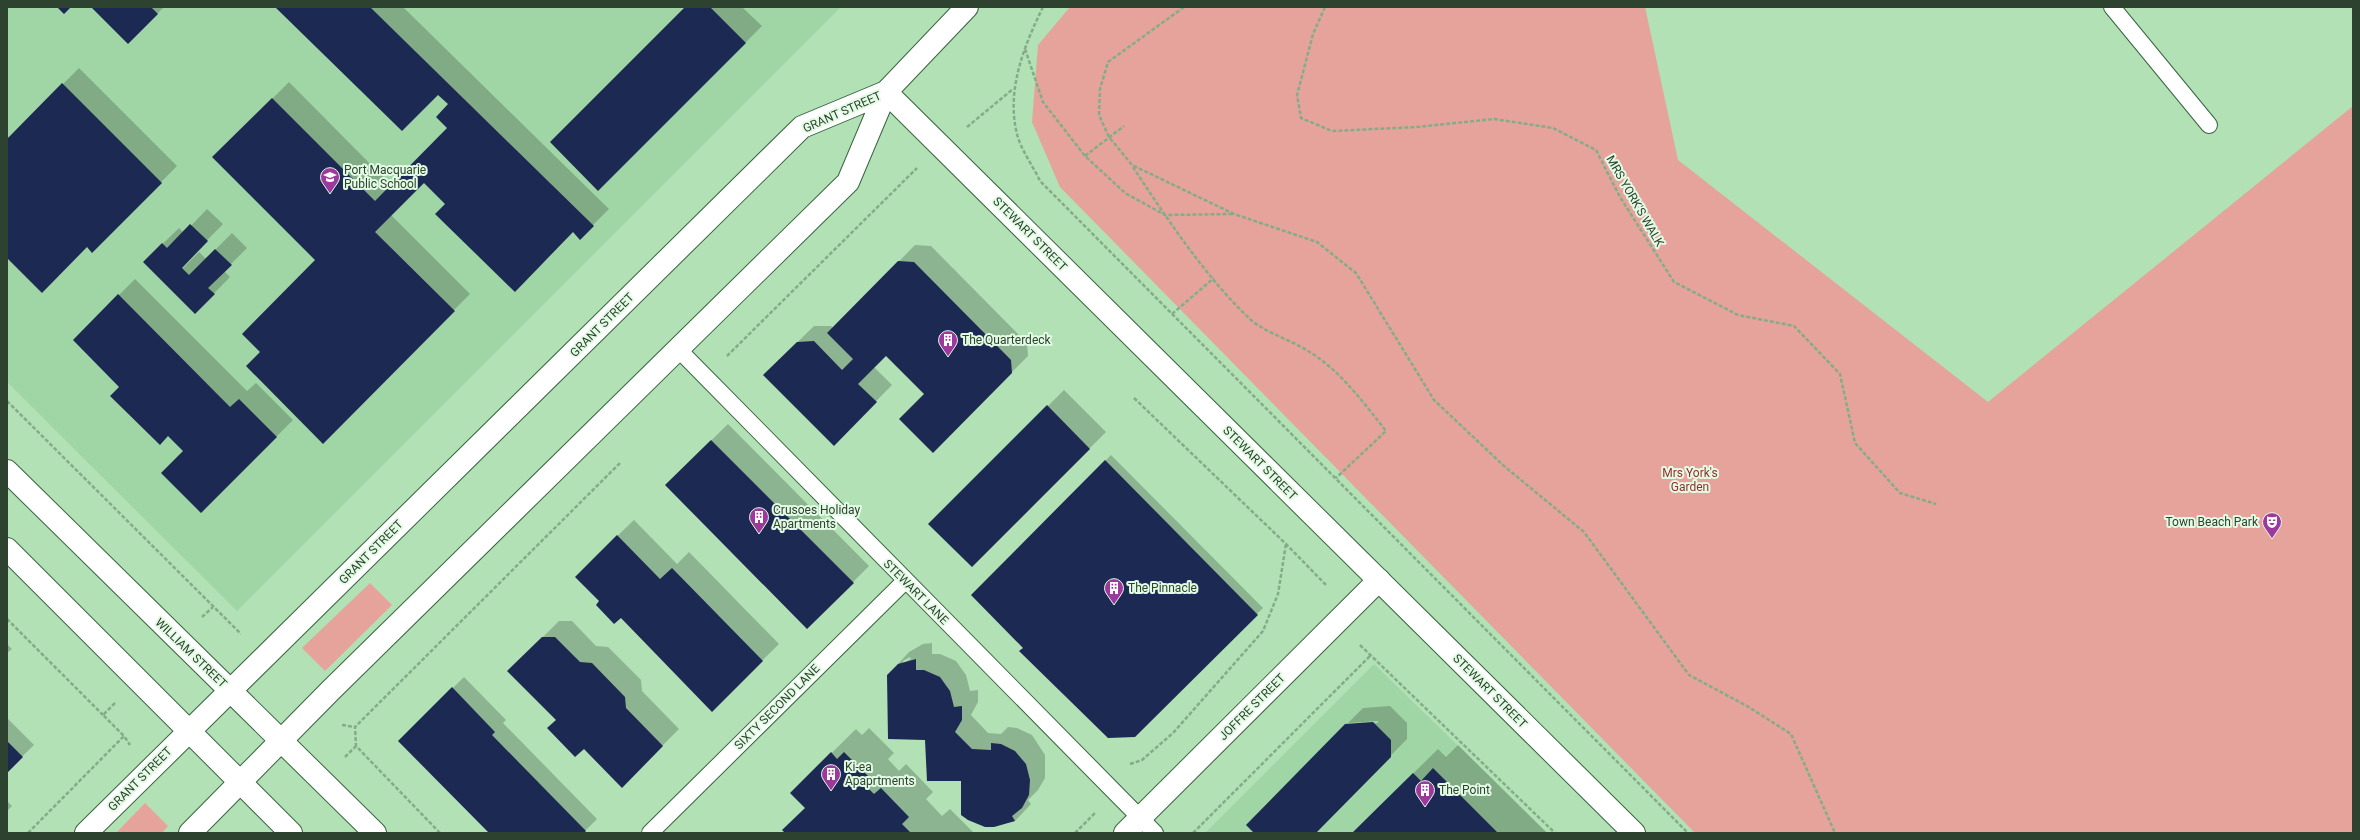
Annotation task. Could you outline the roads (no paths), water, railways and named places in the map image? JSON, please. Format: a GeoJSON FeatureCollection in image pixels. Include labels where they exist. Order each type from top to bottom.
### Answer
{"type":"FeatureCollection","features":[{"type":"Feature","properties":{"kind":"street"},"geometry":{"type":"LineString","coordinates":[[886,92],[967,7]]}},
{"type":"Feature","properties":{"kind":"street","name":"GRANT STREET"},"geometry":{"type":"LineString","coordinates":[[190,833],[281,740],[848,182],[886,92]]}},
{"type":"Feature","properties":{"kind":"street","name":"GRANT STREET"},"geometry":{"type":"LineString","coordinates":[[86,833],[802,127],[886,92]]}},
{"type":"Feature","properties":{"kind":"street","name":"STEWART STREET"},"geometry":{"type":"LineString","coordinates":[[886,92],[1634,833]]}},
{"type":"Feature","properties":{"kind":"street","name":"WILLIAM STREET"},"geometry":{"type":"LineString","coordinates":[[7,471],[375,833]]}},
{"type":"Feature","properties":{"kind":"street"},"geometry":{"type":"LineString","coordinates":[[7,549],[291,833]]}},
{"type":"Feature","properties":{"kind":"street","name":"JOFFRE STREET"},"geometry":{"type":"LineString","coordinates":[[1140,828],[1379,580]]}},
{"type":"Feature","properties":{"kind":"lane"},"geometry":{"type":"LineString","coordinates":[[2112,7],[2210,125]]}},
{"type":"Feature","properties":{"kind":"lane","name":"STEWART LANE"},"geometry":{"type":"LineString","coordinates":[[678,349],[905,581],[1140,828]]}},
{"type":"Feature","properties":{"kind":"lane","name":"SIXTY SECOND LANE"},"geometry":{"type":"LineString","coordinates":[[650,833],[905,581]]}},
{"type":"Feature","properties":{"kind":"place","name":"Port Macquarie Public School"},"geometry":{"type":"Point","coordinates":[330,194]}},
{"type":"Feature","properties":{"kind":"place","name":"The Quarterdeck"},"geometry":{"type":"Point","coordinates":[948,357]}},
{"type":"Feature","properties":{"kind":"place","name":"Crusoes Holiday Apartments"},"geometry":{"type":"Point","coordinates":[759,534]}},
{"type":"Feature","properties":{"kind":"place","name":"Town Beach Park"},"geometry":{"type":"Point","coordinates":[2272,539]}},
{"type":"Feature","properties":{"kind":"place","name":"The Pinnacle"},"geometry":{"type":"Point","coordinates":[1114,605]}},
{"type":"Feature","properties":{"kind":"place","name":"Ki-ea Apaprtments"},"geometry":{"type":"Point","coordinates":[831,791]}},
{"type":"Feature","properties":{"kind":"place","name":"The Point"},"geometry":{"type":"Point","coordinates":[1425,807]}},
{"type":"Feature","properties":{"kind":"park label","name":"Mrs York's Garden"},"geometry":{"type":"Point","coordinates":[1690,480]}}]}
